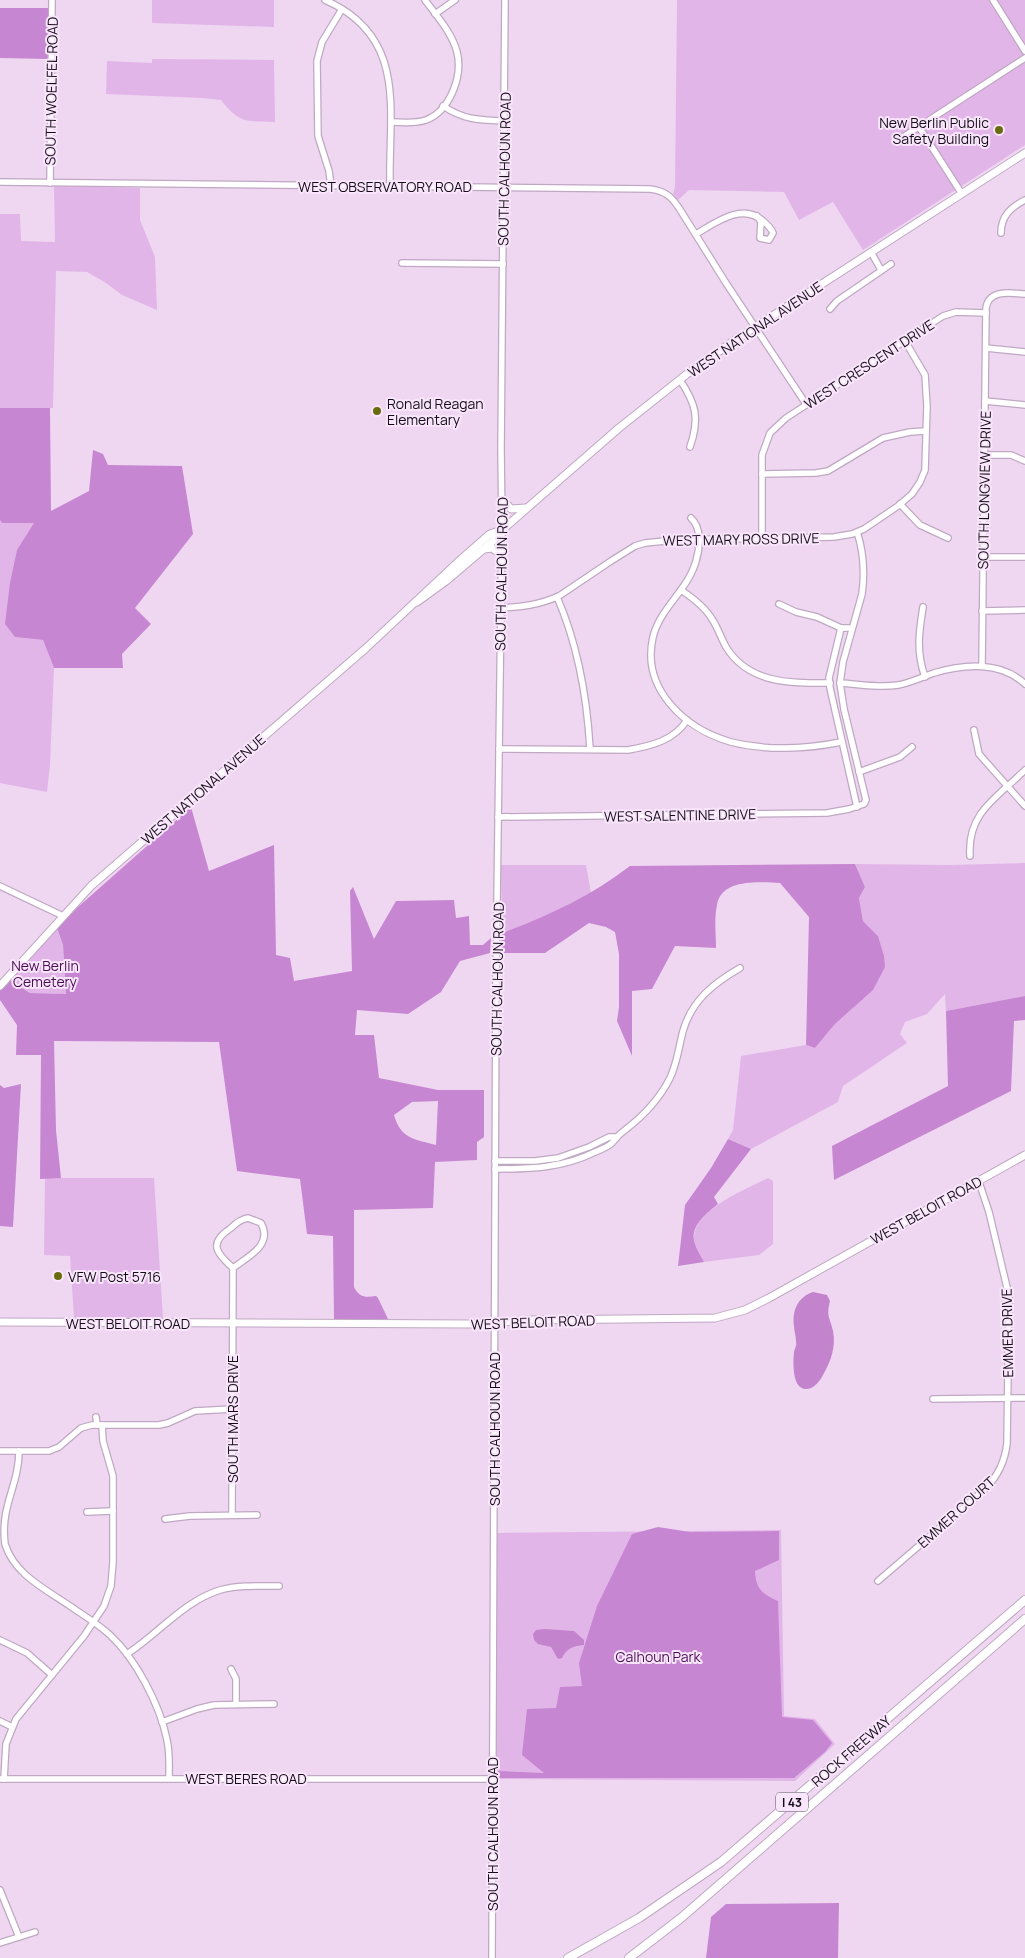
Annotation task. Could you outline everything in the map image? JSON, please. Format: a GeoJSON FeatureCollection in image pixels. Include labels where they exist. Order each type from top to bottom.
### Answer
{"type":"FeatureCollection","features":[{"type":"Feature","properties":{"kind":"highway","name":"ROCK FREEWAY"},"geometry":{"type":"LineString","coordinates":[[568,1958],[639,1918],[721,1862],[1025,1600]]}},
{"type":"Feature","properties":{"kind":"highway","name":"ROCK FREEWAY"},"geometry":{"type":"LineString","coordinates":[[629,1958],[681,1918],[1025,1619]]}},
{"type":"Feature","properties":{"kind":"main road","name":"WEST NATIONAL AVENUE"},"geometry":{"type":"LineString","coordinates":[[0,986],[63,916],[104,875],[417,602],[440,586],[494,541],[502,530],[526,508],[619,428],[680,380],[756,327],[1025,152]]}},
{"type":"Feature","properties":{"kind":"main road"},"geometry":{"type":"LineString","coordinates":[[502,499],[510,508],[520,510],[526,508]]}},
{"type":"Feature","properties":{"kind":"main road","name":"WEST NATIONAL AVENUE"},"geometry":{"type":"LineString","coordinates":[[417,602],[425,592],[490,534],[502,530]]}},
{"type":"Feature","properties":{"kind":"main road"},"geometry":{"type":"LineString","coordinates":[[481,550],[492,548],[502,554]]}},
{"type":"Feature","properties":{"kind":"main road","name":"WEST BELOIT ROAD"},"geometry":{"type":"LineString","coordinates":[[0,1322],[370,1324],[704,1319],[734,1313],[769,1298],[1025,1155]]}},
{"type":"Feature","properties":{"kind":"street","name":"SOUTH WOELFEL ROAD"},"geometry":{"type":"LineString","coordinates":[[50,183],[52,0]]}},
{"type":"Feature","properties":{"kind":"street"},"geometry":{"type":"LineString","coordinates":[[324,0],[342,8],[357,20],[368,33],[382,56],[391,90],[390,186]]}},
{"type":"Feature","properties":{"kind":"street"},"geometry":{"type":"LineString","coordinates":[[391,122],[413,123],[433,116],[443,106],[452,92],[456,81],[458,62],[452,39],[425,0]]}},
{"type":"Feature","properties":{"kind":"street"},"geometry":{"type":"LineString","coordinates":[[435,14],[455,0]]}},
{"type":"Feature","properties":{"kind":"street","name":"SOUTH CALHOUN ROAD"},"geometry":{"type":"LineString","coordinates":[[492,1958],[495,1162],[502,554],[505,0]]}},
{"type":"Feature","properties":{"kind":"street"},"geometry":{"type":"LineString","coordinates":[[993,0],[1025,51]]}},
{"type":"Feature","properties":{"kind":"street"},"geometry":{"type":"LineString","coordinates":[[331,186],[329,171],[318,136],[317,62],[322,42],[342,8]]}},
{"type":"Feature","properties":{"kind":"street"},"geometry":{"type":"LineString","coordinates":[[903,137],[1025,58]]}},
{"type":"Feature","properties":{"kind":"street"},"geometry":{"type":"LineString","coordinates":[[443,106],[460,116],[470,119],[504,121]]}},
{"type":"Feature","properties":{"kind":"street"},"geometry":{"type":"LineString","coordinates":[[919,127],[962,194]]}},
{"type":"Feature","properties":{"kind":"street","name":"WEST OBSERVATORY ROAD"},"geometry":{"type":"LineString","coordinates":[[0,182],[658,190],[672,197],[806,404]]}},
{"type":"Feature","properties":{"kind":"street"},"geometry":{"type":"LineString","coordinates":[[1001,233],[1004,216],[1025,200]]}},
{"type":"Feature","properties":{"kind":"street"},"geometry":{"type":"LineString","coordinates":[[696,234],[728,216],[743,214],[757,216]]}},
{"type":"Feature","properties":{"kind":"street"},"geometry":{"type":"LineString","coordinates":[[871,252],[881,270]]}},
{"type":"Feature","properties":{"kind":"street"},"geometry":{"type":"LineString","coordinates":[[402,263],[503,264]]}},
{"type":"Feature","properties":{"kind":"street"},"geometry":{"type":"LineString","coordinates":[[830,309],[837,301],[891,264]]}},
{"type":"Feature","properties":{"kind":"street"},"geometry":{"type":"LineString","coordinates":[[986,313],[987,304],[993,295],[1025,294]]}},
{"type":"Feature","properties":{"kind":"street","name":"WEST CRESCENT DRIVE"},"geometry":{"type":"LineString","coordinates":[[762,474],[762,455],[766,442],[775,427],[806,404],[951,313],[986,313]]}},
{"type":"Feature","properties":{"kind":"street","name":"SOUTH LONGVIEW DRIVE"},"geometry":{"type":"LineString","coordinates":[[982,666],[986,313]]}},
{"type":"Feature","properties":{"kind":"street","name":"WEST MARY ROSS DRIVE"},"geometry":{"type":"LineString","coordinates":[[500,608],[534,605],[557,597],[636,546],[657,541],[834,537],[857,532],[900,504],[912,494],[925,470],[925,375],[905,341]]}},
{"type":"Feature","properties":{"kind":"street"},"geometry":{"type":"LineString","coordinates":[[986,348],[1025,352]]}},
{"type":"Feature","properties":{"kind":"street"},"geometry":{"type":"LineString","coordinates":[[680,380],[692,399],[695,411],[695,429],[690,446]]}},
{"type":"Feature","properties":{"kind":"street"},"geometry":{"type":"LineString","coordinates":[[985,401],[1025,405]]}},
{"type":"Feature","properties":{"kind":"street"},"geometry":{"type":"LineString","coordinates":[[762,539],[762,474],[828,471],[883,438],[910,432],[926,431]]}},
{"type":"Feature","properties":{"kind":"street"},"geometry":{"type":"LineString","coordinates":[[984,455],[1011,455],[1025,461]]}},
{"type":"Feature","properties":{"kind":"street"},"geometry":{"type":"LineString","coordinates":[[900,504],[920,525],[948,538]]}},
{"type":"Feature","properties":{"kind":"street"},"geometry":{"type":"LineString","coordinates":[[691,518],[696,524],[699,540],[697,560],[681,590],[664,613],[653,637],[652,664],[659,688],[666,700],[687,720],[714,736],[732,742],[752,746],[797,747],[841,742]]}},
{"type":"Feature","properties":{"kind":"street"},"geometry":{"type":"LineString","coordinates":[[841,628],[832,664],[830,684],[841,742],[859,806],[864,804],[866,800],[844,709],[840,683],[842,662],[862,594],[864,570],[857,532]]}},
{"type":"Feature","properties":{"kind":"street"},"geometry":{"type":"LineString","coordinates":[[983,558],[1025,557]]}},
{"type":"Feature","properties":{"kind":"street"},"geometry":{"type":"LineString","coordinates":[[681,590],[706,611],[713,620],[726,646],[744,668],[772,679],[830,684]]}},
{"type":"Feature","properties":{"kind":"street"},"geometry":{"type":"LineString","coordinates":[[557,597],[573,637],[588,722],[590,749]]}},
{"type":"Feature","properties":{"kind":"street"},"geometry":{"type":"LineString","coordinates":[[779,604],[796,612],[817,616],[841,628],[852,628]]}},
{"type":"Feature","properties":{"kind":"street"},"geometry":{"type":"LineString","coordinates":[[923,607],[918,636],[918,650],[925,677]]}},
{"type":"Feature","properties":{"kind":"street"},"geometry":{"type":"LineString","coordinates":[[982,611],[1025,610]]}},
{"type":"Feature","properties":{"kind":"street"},"geometry":{"type":"LineString","coordinates":[[840,683],[895,686],[950,669],[982,666],[1007,671],[1025,684]]}},
{"type":"Feature","properties":{"kind":"street"},"geometry":{"type":"LineString","coordinates":[[499,749],[628,750],[655,744],[675,733],[687,720]]}},
{"type":"Feature","properties":{"kind":"street"},"geometry":{"type":"LineString","coordinates":[[974,730],[979,754],[1025,806]]}},
{"type":"Feature","properties":{"kind":"street"},"geometry":{"type":"LineString","coordinates":[[859,772],[900,757],[912,747]]}},
{"type":"Feature","properties":{"kind":"street"},"geometry":{"type":"LineString","coordinates":[[970,856],[971,834],[976,820],[984,808],[1025,770]]}},
{"type":"Feature","properties":{"kind":"street","name":"WEST SALENTINE DRIVE"},"geometry":{"type":"LineString","coordinates":[[498,816],[818,813],[859,806]]}},
{"type":"Feature","properties":{"kind":"street"},"geometry":{"type":"LineString","coordinates":[[0,886],[63,916]]}},
{"type":"Feature","properties":{"kind":"street"},"geometry":{"type":"LineString","coordinates":[[495,1169],[557,1166],[588,1155],[612,1143],[615,1137],[634,1123],[670,1079],[684,1026],[703,994],[718,981],[740,968]]}},
{"type":"Feature","properties":{"kind":"street"},"geometry":{"type":"LineString","coordinates":[[495,1162],[556,1159],[586,1149],[609,1137],[615,1137]]}},
{"type":"Feature","properties":{"kind":"street"},"geometry":{"type":"LineString","coordinates":[[586,1149],[588,1155]]}},
{"type":"Feature","properties":{"kind":"street"},"geometry":{"type":"LineString","coordinates":[[556,1159],[557,1166]]}},
{"type":"Feature","properties":{"kind":"street","name":"EMMER DRIVE"},"geometry":{"type":"LineString","coordinates":[[979,1182],[989,1212],[1008,1287],[1008,1398]]}},
{"type":"Feature","properties":{"kind":"street"},"geometry":{"type":"LineString","coordinates":[[243,1219],[255,1219],[261,1223],[264,1229],[263,1242],[258,1249],[234,1268],[217,1251],[218,1239],[243,1219]]}},
{"type":"Feature","properties":{"kind":"street","name":"SOUTH MARS DRIVE"},"geometry":{"type":"LineString","coordinates":[[232,1515],[232,1323],[234,1268]]}},
{"type":"Feature","properties":{"kind":"street","name":"EMMER COURT"},"geometry":{"type":"LineString","coordinates":[[878,1582],[985,1489],[995,1478],[1002,1466],[1006,1451],[1008,1398]]}},
{"type":"Feature","properties":{"kind":"street"},"geometry":{"type":"LineString","coordinates":[[933,1399],[1025,1398]]}},
{"type":"Feature","properties":{"kind":"street"},"geometry":{"type":"LineString","coordinates":[[0,1451],[54,1449],[81,1428],[100,1425],[159,1425],[168,1423],[195,1410],[232,1409]]}},
{"type":"Feature","properties":{"kind":"street"},"geometry":{"type":"LineString","coordinates":[[2,1779],[4,1757],[12,1727],[22,1710],[94,1622],[104,1606],[111,1586],[114,1512],[112,1468],[96,1417]]}},
{"type":"Feature","properties":{"kind":"street"},"geometry":{"type":"LineString","coordinates":[[19,1451],[18,1469],[7,1496],[2,1518],[3,1535],[9,1552],[17,1566],[31,1579],[94,1622],[111,1636],[127,1654],[142,1677],[162,1722],[169,1750],[169,1778]]}},
{"type":"Feature","properties":{"kind":"street"},"geometry":{"type":"LineString","coordinates":[[88,1512],[114,1512]]}},
{"type":"Feature","properties":{"kind":"street"},"geometry":{"type":"LineString","coordinates":[[165,1519],[190,1516],[257,1515]]}},
{"type":"Feature","properties":{"kind":"street"},"geometry":{"type":"LineString","coordinates":[[127,1654],[194,1603],[211,1594],[246,1586],[279,1586]]}},
{"type":"Feature","properties":{"kind":"street"},"geometry":{"type":"LineString","coordinates":[[0,1640],[14,1645],[27,1653],[52,1675]]}},
{"type":"Feature","properties":{"kind":"street"},"geometry":{"type":"LineString","coordinates":[[231,1669],[236,1679],[236,1704]]}},
{"type":"Feature","properties":{"kind":"street"},"geometry":{"type":"LineString","coordinates":[[162,1722],[206,1707],[236,1704],[274,1704]]}},
{"type":"Feature","properties":{"kind":"street"},"geometry":{"type":"LineString","coordinates":[[0,1721],[12,1727]]}},
{"type":"Feature","properties":{"kind":"street","name":"WEST BERES ROAD"},"geometry":{"type":"LineString","coordinates":[[2,1779],[493,1779]]}},
{"type":"Feature","properties":{"kind":"street"},"geometry":{"type":"LineString","coordinates":[[0,1890],[19,1937]]}},
{"type":"Feature","properties":{"kind":"street"},"geometry":{"type":"LineString","coordinates":[[0,1944],[35,1932]]}},
{"type":"Feature","properties":{"kind":"green space"},"geometry":{"type":"Polygon","coordinates":[[[152,0],[274,0],[274,27],[152,23],[152,0]]]}},
{"type":"Feature","properties":{"kind":"green space"},"geometry":{"type":"Polygon","coordinates":[[[677,0],[1025,0],[1025,145],[863,250],[833,202],[799,220],[784,192],[689,190],[678,200],[673,194],[675,187],[677,0]]]}},
{"type":"Feature","properties":{"kind":"green space"},"geometry":{"type":"Polygon","coordinates":[[[0,8],[50,8],[48,59],[0,58],[0,8]]]}},
{"type":"Feature","properties":{"kind":"green space"},"geometry":{"type":"Polygon","coordinates":[[[152,59],[274,60],[275,122],[244,120],[233,113],[221,100],[106,94],[107,61],[152,63],[152,59]]]}},
{"type":"Feature","properties":{"kind":"green space"},"geometry":{"type":"Polygon","coordinates":[[[54,186],[140,188],[140,220],[155,257],[157,310],[122,295],[87,272],[56,271],[53,408],[0,408],[0,214],[20,214],[21,241],[55,242],[54,186]]]}},
{"type":"Feature","properties":{"kind":"green space"},"geometry":{"type":"Polygon","coordinates":[[[0,408],[50,408],[51,511],[89,491],[93,450],[103,454],[108,465],[182,466],[193,534],[135,608],[151,624],[122,654],[123,668],[54,668],[43,640],[15,637],[5,624],[10,583],[17,550],[34,523],[2,523],[0,520],[0,408]]]}},
{"type":"Feature","properties":{"kind":"green space"},"geometry":{"type":"Polygon","coordinates":[[[0,520],[2,523],[35,523],[15,637],[43,640],[54,668],[47,792],[0,783],[0,520]]]}},
{"type":"Feature","properties":{"kind":"green space"},"geometry":{"type":"Polygon","coordinates":[[[191,807],[209,871],[274,845],[276,955],[290,958],[294,981],[352,971],[350,891],[353,887],[374,939],[396,901],[454,900],[456,918],[469,916],[470,945],[483,945],[491,938],[490,953],[460,961],[441,992],[408,1014],[357,1010],[355,1035],[374,1035],[379,1078],[438,1090],[484,1090],[484,1137],[477,1142],[477,1160],[435,1162],[433,1208],[354,1210],[354,1287],[363,1296],[376,1296],[388,1319],[334,1319],[333,1236],[307,1234],[300,1179],[237,1171],[219,1042],[54,1041],[56,1130],[61,1178],[40,1179],[41,1055],[16,1055],[17,1025],[0,1000],[0,990],[9,980],[30,993],[66,994],[63,945],[57,928],[78,907],[191,807]],[[438,1101],[412,1102],[394,1115],[400,1129],[409,1137],[436,1145],[438,1101]]]}},
{"type":"Feature","properties":{"kind":"green space"},"geometry":{"type":"Polygon","coordinates":[[[1025,863],[1025,996],[946,1011],[945,994],[927,1014],[905,1022],[900,1034],[907,1043],[843,1086],[838,1102],[751,1149],[728,1139],[733,1130],[741,1056],[806,1045],[815,1048],[835,1024],[854,1007],[878,936],[863,921],[859,898],[865,887],[855,864],[951,865],[1025,863]]]}},
{"type":"Feature","properties":{"kind":"green space"},"geometry":{"type":"Polygon","coordinates":[[[855,864],[865,887],[859,898],[863,921],[878,936],[885,967],[873,990],[835,1024],[815,1048],[806,1045],[809,917],[780,883],[753,882],[734,886],[726,890],[720,896],[716,910],[716,948],[675,946],[652,989],[632,991],[632,1056],[617,1021],[619,1007],[619,954],[615,932],[606,927],[589,923],[545,953],[500,953],[502,933],[536,920],[569,904],[600,887],[630,866],[855,864]]]}},
{"type":"Feature","properties":{"kind":"green space"},"geometry":{"type":"Polygon","coordinates":[[[501,865],[586,865],[591,893],[543,918],[502,933],[501,865]]]}},
{"type":"Feature","properties":{"kind":"green space","name":"New Berlin Cemetery"},"geometry":{"type":"Polygon","coordinates":[[[57,928],[63,945],[66,994],[30,993],[9,980],[57,928]]]}},
{"type":"Feature","properties":{"kind":"green space"},"geometry":{"type":"Polygon","coordinates":[[[1025,996],[1025,1020],[1014,1021],[1011,1091],[834,1180],[832,1146],[948,1086],[946,1011],[1025,996]]]}},
{"type":"Feature","properties":{"kind":"green space"},"geometry":{"type":"Polygon","coordinates":[[[21,1084],[13,1227],[0,1226],[0,1085],[4,1088],[21,1084]]]}},
{"type":"Feature","properties":{"kind":"green space"},"geometry":{"type":"Polygon","coordinates":[[[728,1139],[751,1149],[714,1197],[718,1204],[701,1219],[695,1229],[695,1243],[704,1262],[678,1266],[685,1205],[711,1168],[728,1139]]]}},
{"type":"Feature","properties":{"kind":"green space"},"geometry":{"type":"Polygon","coordinates":[[[45,1178],[154,1178],[163,1318],[74,1318],[70,1256],[44,1255],[45,1178]]]}},
{"type":"Feature","properties":{"kind":"green space"},"geometry":{"type":"Polygon","coordinates":[[[768,1178],[773,1181],[773,1244],[759,1255],[704,1262],[694,1240],[697,1227],[703,1217],[735,1194],[768,1178]]]}},
{"type":"Feature","properties":{"kind":"green space","name":"Calhoun Park"},"geometry":{"type":"Polygon","coordinates":[[[658,1527],[690,1532],[779,1531],[779,1560],[755,1571],[760,1590],[778,1601],[782,1717],[813,1720],[832,1743],[825,1752],[794,1778],[497,1778],[495,1775],[498,1771],[544,1773],[522,1755],[527,1709],[556,1708],[560,1687],[582,1686],[579,1663],[597,1606],[632,1534],[658,1527]]]}},
{"type":"Feature","properties":{"kind":"green space","name":"Calhoun Park"},"geometry":{"type":"Polygon","coordinates":[[[781,1530],[784,1716],[815,1719],[835,1744],[795,1781],[493,1779],[494,1533],[781,1530]]]}},
{"type":"Feature","properties":{"kind":"green space"},"geometry":{"type":"Polygon","coordinates":[[[839,1903],[838,1958],[706,1958],[711,1917],[726,1904],[839,1903]]]}},
{"type":"Feature","properties":{"kind":"shaded area"},"geometry":{"type":"Polygon","coordinates":[[[813,1292],[827,1295],[830,1301],[828,1314],[834,1343],[830,1359],[822,1377],[814,1386],[806,1389],[798,1385],[794,1374],[796,1342],[794,1315],[797,1305],[803,1297],[813,1292]]]}},
{"type":"Feature","properties":{"kind":"shaded area"},"geometry":{"type":"Polygon","coordinates":[[[536,1630],[574,1631],[584,1640],[584,1645],[571,1648],[562,1658],[558,1659],[551,1647],[538,1644],[534,1640],[533,1634],[536,1630]]]}},
{"type":"Feature","properties":{"kind":"place","name":"New Berlin Public Safety Building"},"geometry":{"type":"Point","coordinates":[999,130]}},
{"type":"Feature","properties":{"kind":"place","name":"Ronald Reagan Elementary"},"geometry":{"type":"Point","coordinates":[377,411]}},
{"type":"Feature","properties":{"kind":"place","name":"VFW Post 5716"},"geometry":{"type":"Point","coordinates":[58,1276]}}]}
